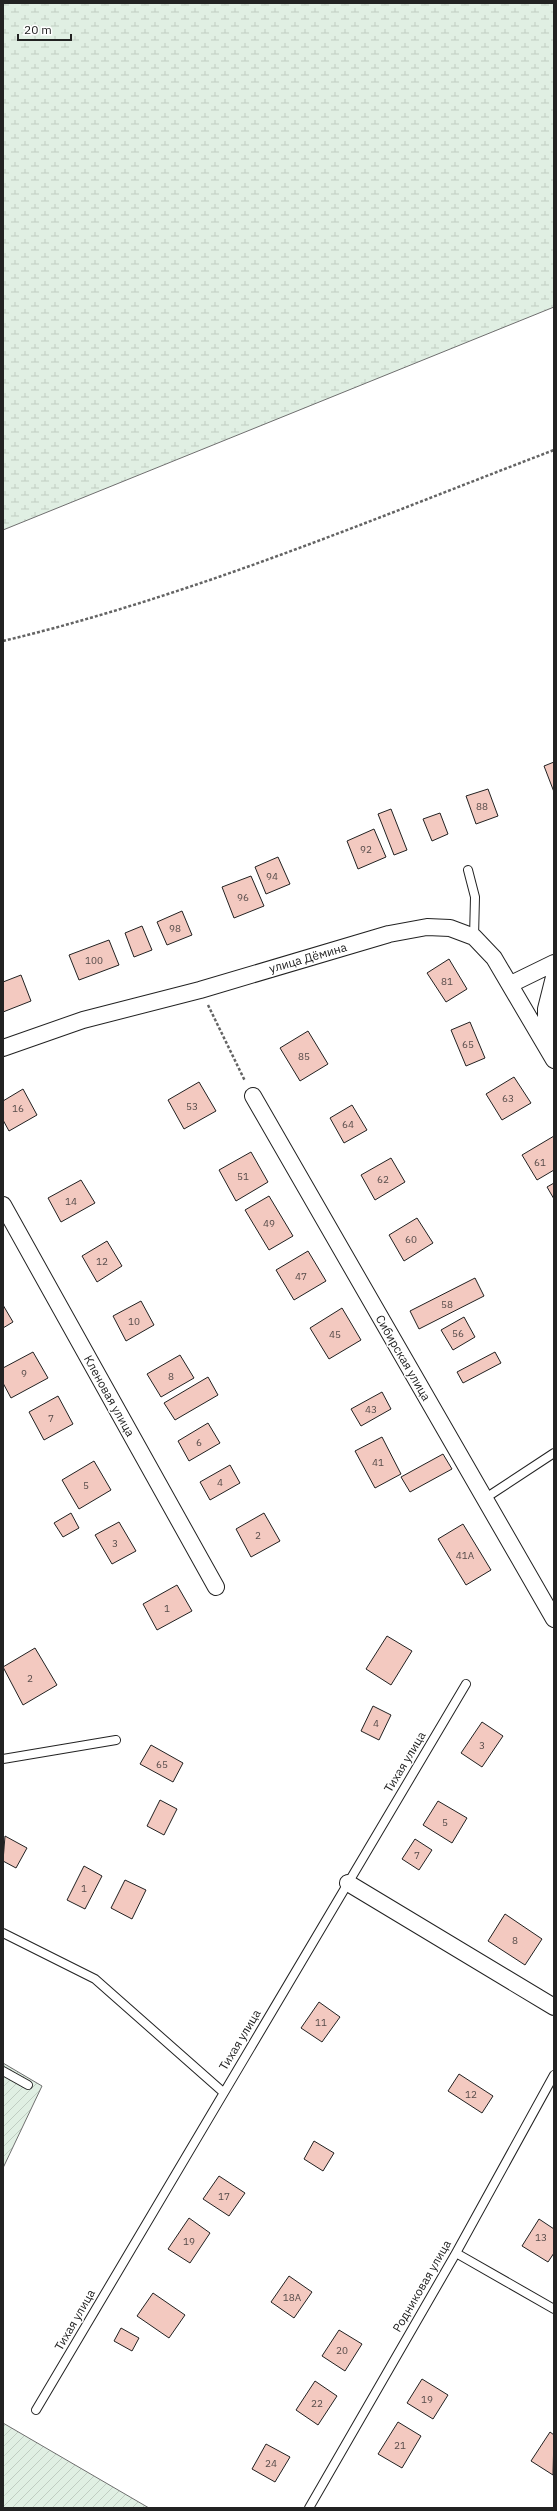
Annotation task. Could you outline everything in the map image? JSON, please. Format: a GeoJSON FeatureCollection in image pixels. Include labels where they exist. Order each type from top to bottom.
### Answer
{"type":"FeatureCollection","features":[{"type":"Feature","properties":{"kind":"street","name":"улица Дёмина"},"geometry":{"type":"LineString","coordinates":[[3,1048],[83,1020],[200,990],[389,934],[427,927],[450,928],[474,937],[494,958],[511,984],[550,1054]]}},
{"type":"Feature","properties":{"kind":"street"},"geometry":{"type":"LineString","coordinates":[[511,984],[554,963]]}},
{"type":"Feature","properties":{"kind":"street"},"geometry":{"type":"LineString","coordinates":[[550,1054],[546,1009],[554,977]]}},
{"type":"Feature","properties":{"kind":"street","name":"Сибирская улица"},"geometry":{"type":"LineString","coordinates":[[253,1096],[554,1619]]}},
{"type":"Feature","properties":{"kind":"street","name":"Кленовая улица"},"geometry":{"type":"LineString","coordinates":[[3,1205],[216,1588]]}},
{"type":"Feature","properties":{"kind":"street"},"geometry":{"type":"LineString","coordinates":[[348,1883],[554,2007]]}},
{"type":"Feature","properties":{"kind":"lane"},"geometry":{"type":"LineString","coordinates":[[468,870],[475,897],[474,937]]}},
{"type":"Feature","properties":{"kind":"lane"},"geometry":{"type":"LineString","coordinates":[[484,1499],[554,1453]]}},
{"type":"Feature","properties":{"kind":"lane","name":"Тихая улица"},"geometry":{"type":"LineString","coordinates":[[36,2410],[466,1684]]}},
{"type":"Feature","properties":{"kind":"lane"},"geometry":{"type":"LineString","coordinates":[[3,1758],[116,1740]]}},
{"type":"Feature","properties":{"kind":"lane"},"geometry":{"type":"LineString","coordinates":[[3,1933],[95,1979],[223,2092]]}},
{"type":"Feature","properties":{"kind":"lane"},"geometry":{"type":"LineString","coordinates":[[3,2072],[28,2085]]}},
{"type":"Feature","properties":{"kind":"lane","name":"Родниковая улица"},"geometry":{"type":"LineString","coordinates":[[309,2508],[456,2253],[554,2075]]}},
{"type":"Feature","properties":{"kind":"lane"},"geometry":{"type":"LineString","coordinates":[[456,2253],[554,2309]]}},
{"type":"Feature","properties":{"kind":"path"},"geometry":{"type":"LineString","coordinates":[[3,641],[64,627],[213,579],[554,450]]}},
{"type":"Feature","properties":{"kind":"path"},"geometry":{"type":"LineString","coordinates":[[200,990],[253,1096]]}},
{"type":"Feature","properties":{"kind":"green space"},"geometry":{"type":"Polygon","coordinates":[[[3,3],[554,3],[554,307],[3,530],[3,3]]]}},
{"type":"Feature","properties":{"kind":"green space"},"geometry":{"type":"Polygon","coordinates":[[[3,2063],[42,2086],[3,2168],[3,2063]]]}},
{"type":"Feature","properties":{"kind":"green space"},"geometry":{"type":"Polygon","coordinates":[[[3,2423],[149,2508],[3,2508],[3,2423]]]}},
{"type":"Feature","properties":{"kind":"building"},"geometry":{"type":"Polygon","coordinates":[[[554,762],[554,792],[544,766],[554,762]]]}},
{"type":"Feature","properties":{"kind":"building"},"geometry":{"type":"Polygon","coordinates":[[[488,789],[498,816],[476,824],[466,796],[488,789]]]}},
{"type":"Feature","properties":{"kind":"building"},"geometry":{"type":"Polygon","coordinates":[[[391,809],[407,850],[394,855],[378,814],[391,809]]]}},
{"type":"Feature","properties":{"kind":"building"},"geometry":{"type":"Polygon","coordinates":[[[440,813],[448,834],[432,841],[423,819],[440,813]]]}},
{"type":"Feature","properties":{"kind":"building"},"geometry":{"type":"Polygon","coordinates":[[[374,829],[386,857],[358,869],[347,841],[374,829]]]}},
{"type":"Feature","properties":{"kind":"building"},"geometry":{"type":"Polygon","coordinates":[[[278,857],[290,884],[266,894],[255,867],[278,857]]]}},
{"type":"Feature","properties":{"kind":"building"},"geometry":{"type":"Polygon","coordinates":[[[251,876],[264,906],[234,918],[222,887],[251,876]]]}},
{"type":"Feature","properties":{"kind":"building"},"geometry":{"type":"Polygon","coordinates":[[[182,911],[192,935],[167,945],[157,922],[182,911]]]}},
{"type":"Feature","properties":{"kind":"building"},"geometry":{"type":"Polygon","coordinates":[[[142,926],[152,950],[134,957],[125,933],[142,926]]]}},
{"type":"Feature","properties":{"kind":"building"},"geometry":{"type":"Polygon","coordinates":[[[109,940],[119,965],[79,980],[69,955],[109,940]]]}},
{"type":"Feature","properties":{"kind":"building"},"geometry":{"type":"Polygon","coordinates":[[[449,959],[467,989],[446,1002],[427,973],[449,959]]]}},
{"type":"Feature","properties":{"kind":"building"},"geometry":{"type":"Polygon","coordinates":[[[21,975],[31,1001],[3,1012],[3,982],[21,975]]]}},
{"type":"Feature","properties":{"kind":"building"},"geometry":{"type":"Polygon","coordinates":[[[470,1022],[485,1058],[466,1066],[451,1030],[470,1022]]]}},
{"type":"Feature","properties":{"kind":"building"},"geometry":{"type":"Polygon","coordinates":[[[308,1031],[328,1064],[300,1081],[280,1048],[308,1031]]]}},
{"type":"Feature","properties":{"kind":"building"},"geometry":{"type":"Polygon","coordinates":[[[514,1077],[531,1103],[502,1120],[486,1094],[514,1077]]]}},
{"type":"Feature","properties":{"kind":"building"},"geometry":{"type":"Polygon","coordinates":[[[199,1082],[216,1111],[184,1129],[168,1100],[199,1082]]]}},
{"type":"Feature","properties":{"kind":"building"},"geometry":{"type":"Polygon","coordinates":[[[23,1089],[37,1115],[9,1131],[3,1120],[3,1101],[23,1089]]]}},
{"type":"Feature","properties":{"kind":"building"},"geometry":{"type":"Polygon","coordinates":[[[352,1105],[367,1130],[344,1143],[330,1118],[352,1105]]]}},
{"type":"Feature","properties":{"kind":"building"},"geometry":{"type":"Polygon","coordinates":[[[554,1136],[554,1170],[537,1180],[522,1155],[554,1136]]]}},
{"type":"Feature","properties":{"kind":"building"},"geometry":{"type":"Polygon","coordinates":[[[251,1152],[268,1182],[236,1201],[219,1170],[251,1152]]]}},
{"type":"Feature","properties":{"kind":"building"},"geometry":{"type":"Polygon","coordinates":[[[391,1158],[405,1182],[375,1200],[361,1175],[391,1158]]]}},
{"type":"Feature","properties":{"kind":"building"},"geometry":{"type":"Polygon","coordinates":[[[81,1180],[95,1203],[61,1222],[48,1198],[81,1180]]]}},
{"type":"Feature","properties":{"kind":"building"},"geometry":{"type":"Polygon","coordinates":[[[554,1183],[554,1199],[547,1187],[554,1183]]]}},
{"type":"Feature","properties":{"kind":"building"},"geometry":{"type":"Polygon","coordinates":[[[269,1196],[293,1236],[269,1250],[245,1210],[269,1196]]]}},
{"type":"Feature","properties":{"kind":"building"},"geometry":{"type":"Polygon","coordinates":[[[417,1218],[433,1243],[404,1261],[389,1235],[417,1218]]]}},
{"type":"Feature","properties":{"kind":"building"},"geometry":{"type":"Polygon","coordinates":[[[107,1241],[122,1266],[97,1282],[82,1256],[107,1241]]]}},
{"type":"Feature","properties":{"kind":"building"},"geometry":{"type":"Polygon","coordinates":[[[308,1251],[326,1281],[294,1300],[276,1270],[308,1251]]]}},
{"type":"Feature","properties":{"kind":"building"},"geometry":{"type":"Polygon","coordinates":[[[475,1278],[484,1296],[419,1329],[410,1311],[475,1278]]]}},
{"type":"Feature","properties":{"kind":"building"},"geometry":{"type":"Polygon","coordinates":[[[141,1301],[154,1325],[126,1341],[113,1316],[141,1301]]]}},
{"type":"Feature","properties":{"kind":"building"},"geometry":{"type":"Polygon","coordinates":[[[3,1305],[13,1322],[3,1328],[3,1305]]]}},
{"type":"Feature","properties":{"kind":"building"},"geometry":{"type":"Polygon","coordinates":[[[342,1308],[361,1340],[329,1359],[310,1328],[342,1308]]]}},
{"type":"Feature","properties":{"kind":"building"},"geometry":{"type":"Polygon","coordinates":[[[464,1317],[475,1337],[453,1350],[441,1330],[464,1317]]]}},
{"type":"Feature","properties":{"kind":"building"},"geometry":{"type":"Polygon","coordinates":[[[33,1352],[48,1378],[11,1398],[3,1383],[3,1368],[33,1352]]]}},
{"type":"Feature","properties":{"kind":"building"},"geometry":{"type":"Polygon","coordinates":[[[495,1352],[501,1363],[463,1383],[457,1372],[495,1352]]]}},
{"type":"Feature","properties":{"kind":"building"},"geometry":{"type":"Polygon","coordinates":[[[180,1355],[194,1378],[161,1397],[147,1374],[180,1355]]]}},
{"type":"Feature","properties":{"kind":"building"},"geometry":{"type":"Polygon","coordinates":[[[208,1377],[218,1395],[175,1420],[164,1403],[208,1377]]]}},
{"type":"Feature","properties":{"kind":"building"},"geometry":{"type":"Polygon","coordinates":[[[382,1392],[391,1409],[361,1426],[351,1409],[382,1392]]]}},
{"type":"Feature","properties":{"kind":"building"},"geometry":{"type":"Polygon","coordinates":[[[58,1396],[73,1424],[44,1440],[29,1412],[58,1396]]]}},
{"type":"Feature","properties":{"kind":"building"},"geometry":{"type":"Polygon","coordinates":[[[208,1423],[220,1443],[189,1461],[178,1441],[208,1423]]]}},
{"type":"Feature","properties":{"kind":"building"},"geometry":{"type":"Polygon","coordinates":[[[382,1437],[401,1474],[375,1488],[355,1451],[382,1437]]]}},
{"type":"Feature","properties":{"kind":"building"},"geometry":{"type":"Polygon","coordinates":[[[443,1454],[452,1469],[410,1492],[401,1477],[443,1454]]]}},
{"type":"Feature","properties":{"kind":"building"},"geometry":{"type":"Polygon","coordinates":[[[94,1461],[111,1490],[79,1509],[62,1480],[94,1461]]]}},
{"type":"Feature","properties":{"kind":"building"},"geometry":{"type":"Polygon","coordinates":[[[230,1465],[240,1483],[210,1500],[200,1482],[230,1465]]]}},
{"type":"Feature","properties":{"kind":"building"},"geometry":{"type":"Polygon","coordinates":[[[71,1513],[79,1528],[63,1537],[54,1523],[71,1513]]]}},
{"type":"Feature","properties":{"kind":"building"},"geometry":{"type":"Polygon","coordinates":[[[264,1513],[280,1541],[251,1557],[236,1529],[264,1513]]]}},
{"type":"Feature","properties":{"kind":"building"},"geometry":{"type":"Polygon","coordinates":[[[119,1522],[136,1551],[112,1564],[95,1535],[119,1522]]]}},
{"type":"Feature","properties":{"kind":"building"},"geometry":{"type":"Polygon","coordinates":[[[463,1524],[491,1570],[466,1585],[438,1539],[463,1524]]]}},
{"type":"Feature","properties":{"kind":"building"},"geometry":{"type":"Polygon","coordinates":[[[177,1585],[192,1611],[157,1630],[143,1604],[177,1585]]]}},
{"type":"Feature","properties":{"kind":"building"},"geometry":{"type":"Polygon","coordinates":[[[387,1636],[412,1651],[391,1685],[366,1669],[387,1636]]]}},
{"type":"Feature","properties":{"kind":"building"},"geometry":{"type":"Polygon","coordinates":[[[35,1648],[57,1685],[23,1705],[3,1667],[35,1648]]]}},
{"type":"Feature","properties":{"kind":"building"},"geometry":{"type":"Polygon","coordinates":[[[373,1706],[391,1715],[379,1740],[361,1731],[373,1706]]]}},
{"type":"Feature","properties":{"kind":"building"},"geometry":{"type":"Polygon","coordinates":[[[482,1722],[503,1736],[482,1767],[461,1753],[482,1722]]]}},
{"type":"Feature","properties":{"kind":"building"},"geometry":{"type":"Polygon","coordinates":[[[151,1745],[183,1763],[173,1782],[140,1764],[151,1745]]]}},
{"type":"Feature","properties":{"kind":"building"},"geometry":{"type":"Polygon","coordinates":[[[160,1800],[177,1809],[164,1835],[147,1826],[160,1800]]]}},
{"type":"Feature","properties":{"kind":"building"},"geometry":{"type":"Polygon","coordinates":[[[438,1801],[467,1818],[452,1843],[423,1825],[438,1801]]]}},
{"type":"Feature","properties":{"kind":"building"},"geometry":{"type":"Polygon","coordinates":[[[5,1836],[27,1848],[16,1868],[3,1861],[5,1836]]]}},
{"type":"Feature","properties":{"kind":"building"},"geometry":{"type":"Polygon","coordinates":[[[415,1839],[432,1850],[419,1870],[402,1859],[415,1839]]]}},
{"type":"Feature","properties":{"kind":"building"},"geometry":{"type":"Polygon","coordinates":[[[84,1866],[102,1876],[85,1909],[67,1900],[84,1866]]]}},
{"type":"Feature","properties":{"kind":"building"},"geometry":{"type":"Polygon","coordinates":[[[125,1880],[146,1890],[132,1919],[111,1908],[125,1880]]]}},
{"type":"Feature","properties":{"kind":"building"},"geometry":{"type":"Polygon","coordinates":[[[505,1914],[542,1939],[525,1965],[488,1941],[505,1914]]]}},
{"type":"Feature","properties":{"kind":"building"},"geometry":{"type":"Polygon","coordinates":[[[319,2002],[340,2017],[322,2042],[301,2028],[319,2002]]]}},
{"type":"Feature","properties":{"kind":"building"},"geometry":{"type":"Polygon","coordinates":[[[459,2074],[493,2096],[482,2113],[448,2091],[459,2074]]]}},
{"type":"Feature","properties":{"kind":"building"},"geometry":{"type":"Polygon","coordinates":[[[314,2141],[334,2153],[323,2171],[304,2159],[314,2141]]]}},
{"type":"Feature","properties":{"kind":"building"},"geometry":{"type":"Polygon","coordinates":[[[219,2176],[245,2193],[229,2216],[203,2199],[219,2176]]]}},
{"type":"Feature","properties":{"kind":"building"},"geometry":{"type":"Polygon","coordinates":[[[189,2218],[210,2233],[190,2263],[168,2249],[189,2218]]]}},
{"type":"Feature","properties":{"kind":"building"},"geometry":{"type":"Polygon","coordinates":[[[539,2219],[554,2229],[554,2253],[548,2262],[522,2246],[539,2219]]]}},
{"type":"Feature","properties":{"kind":"building"},"geometry":{"type":"Polygon","coordinates":[[[289,2276],[312,2292],[294,2318],[271,2302],[289,2276]]]}},
{"type":"Feature","properties":{"kind":"building"},"geometry":{"type":"Polygon","coordinates":[[[153,2293],[185,2315],[169,2338],[137,2316],[153,2293]]]}},
{"type":"Feature","properties":{"kind":"building"},"geometry":{"type":"Polygon","coordinates":[[[121,2328],[139,2338],[132,2351],[114,2341],[121,2328]]]}},
{"type":"Feature","properties":{"kind":"building"},"geometry":{"type":"Polygon","coordinates":[[[339,2330],[362,2344],[345,2371],[322,2356],[339,2330]]]}},
{"type":"Feature","properties":{"kind":"building"},"geometry":{"type":"Polygon","coordinates":[[[422,2379],[448,2395],[433,2419],[407,2403],[422,2379]]]}},
{"type":"Feature","properties":{"kind":"building"},"geometry":{"type":"Polygon","coordinates":[[[315,2381],[337,2396],[318,2425],[296,2410],[315,2381]]]}},
{"type":"Feature","properties":{"kind":"building"},"geometry":{"type":"Polygon","coordinates":[[[398,2422],[421,2436],[402,2468],[378,2454],[398,2422]]]}},
{"type":"Feature","properties":{"kind":"building"},"geometry":{"type":"Polygon","coordinates":[[[550,2432],[554,2435],[553,2475],[531,2461],[550,2432]]]}},
{"type":"Feature","properties":{"kind":"building"},"geometry":{"type":"Polygon","coordinates":[[[266,2444],[290,2457],[275,2482],[252,2469],[266,2444]]]}}]}
